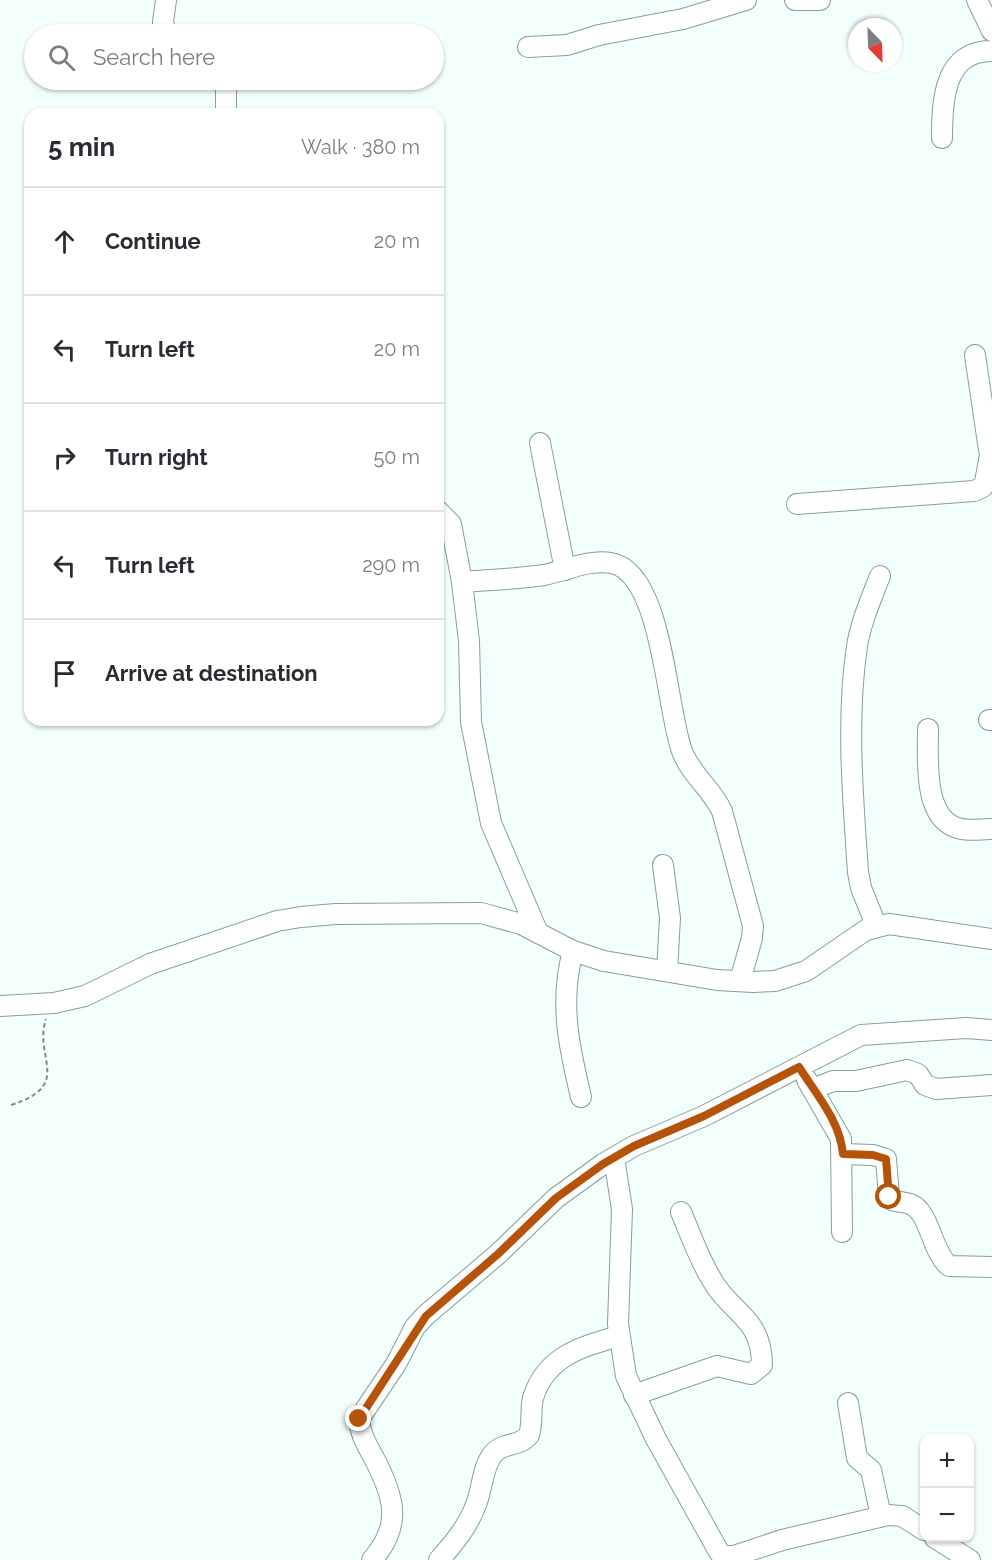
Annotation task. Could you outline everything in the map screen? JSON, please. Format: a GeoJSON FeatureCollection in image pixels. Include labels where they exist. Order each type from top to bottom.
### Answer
{"type":"FeatureCollection","features":[{"type":"Feature","properties":{"kind":"street"},"geometry":{"type":"LineString","coordinates":[[164,24],[166,0]]}},
{"type":"Feature","properties":{"kind":"street"},"geometry":{"type":"LineString","coordinates":[[528,47],[567,45],[599,35],[683,19],[746,0]]}},
{"type":"Feature","properties":{"kind":"street"},"geometry":{"type":"LineString","coordinates":[[795,0],[820,0]]}},
{"type":"Feature","properties":{"kind":"street"},"geometry":{"type":"LineString","coordinates":[[980,1],[992,31]]}},
{"type":"Feature","properties":{"kind":"street"},"geometry":{"type":"LineString","coordinates":[[942,138],[943,102],[957,65],[969,54],[992,51]]}},
{"type":"Feature","properties":{"kind":"street"},"geometry":{"type":"LineString","coordinates":[[225,90],[226,108]]}},
{"type":"Feature","properties":{"kind":"street"},"geometry":{"type":"LineString","coordinates":[[797,504],[975,491],[985,482],[991,447],[975,355]]}},
{"type":"Feature","properties":{"kind":"street"},"geometry":{"type":"LineString","coordinates":[[540,443],[565,570]]}},
{"type":"Feature","properties":{"kind":"street"},"geometry":{"type":"LineString","coordinates":[[444,517],[452,524],[462,582],[469,641],[471,722],[491,823],[538,933]]}},
{"type":"Feature","properties":{"kind":"street"},"geometry":{"type":"LineString","coordinates":[[462,582],[610,563],[627,569],[643,593],[665,663],[681,749],[693,774],[711,793],[722,811],[739,881],[751,914],[752,938],[740,981]]}},
{"type":"Feature","properties":{"kind":"street"},"geometry":{"type":"LineString","coordinates":[[876,925],[861,888],[858,872],[852,715],[857,645],[864,618],[880,576]]}},
{"type":"Feature","properties":{"kind":"street"},"geometry":{"type":"LineString","coordinates":[[928,729],[930,785],[939,816],[956,828],[992,829]]}},
{"type":"Feature","properties":{"kind":"street"},"geometry":{"type":"LineString","coordinates":[[663,865],[670,918],[667,970]]}},
{"type":"Feature","properties":{"kind":"street"},"geometry":{"type":"LineString","coordinates":[[0,1006],[54,1003],[85,996],[171,956],[277,921],[336,914],[481,913],[521,924],[573,951],[604,961],[717,980],[740,981],[775,981],[806,971],[820,964],[854,937],[876,925],[889,924],[992,939]]}},
{"type":"Feature","properties":{"kind":"street"},"geometry":{"type":"LineString","coordinates":[[573,951],[566,988],[565,1020],[581,1097]]}},
{"type":"Feature","properties":{"kind":"street"},"geometry":{"type":"LineString","coordinates":[[372,1560],[387,1539],[393,1513],[388,1485],[359,1428],[359,1419],[426,1316],[498,1254],[556,1198],[614,1158],[704,1116],[854,1038],[871,1033],[966,1028],[992,1030]]}},
{"type":"Feature","properties":{"kind":"street"},"geometry":{"type":"LineString","coordinates":[[799,1067],[836,1125],[842,1139],[842,1232]]}},
{"type":"Feature","properties":{"kind":"street"},"geometry":{"type":"LineString","coordinates":[[813,1089],[832,1081],[856,1081],[907,1070],[918,1074],[925,1084],[936,1089],[992,1085]]}},
{"type":"Feature","properties":{"kind":"street"},"geometry":{"type":"LineString","coordinates":[[843,1154],[873,1155],[886,1159],[889,1197],[892,1200],[910,1203],[922,1212],[938,1255],[949,1266],[992,1267]]}},
{"type":"Feature","properties":{"kind":"street"},"geometry":{"type":"LineString","coordinates":[[614,1158],[622,1209],[619,1336],[626,1376],[715,1546],[717,1558],[734,1556],[782,1540],[881,1516],[902,1516],[920,1527]]}},
{"type":"Feature","properties":{"kind":"street"},"geometry":{"type":"LineString","coordinates":[[634,1395],[711,1367],[726,1367],[751,1374],[762,1365],[761,1349],[752,1326],[712,1280],[681,1212]]}},
{"type":"Feature","properties":{"kind":"street"},"geometry":{"type":"LineString","coordinates":[[439,1560],[458,1539],[471,1518],[491,1455],[500,1448],[522,1442],[529,1435],[533,1398],[550,1368],[570,1352],[619,1336]]}},
{"type":"Feature","properties":{"kind":"street"},"geometry":{"type":"LineString","coordinates":[[848,1403],[857,1458],[871,1470],[881,1516]]}},
{"type":"Feature","properties":{"kind":"street"},"geometry":{"type":"LineString","coordinates":[[941,1542],[970,1560]]}},
{"type":"Feature","properties":{"kind":"path"},"geometry":{"type":"LineString","coordinates":[[11,1105],[33,1097],[46,1080],[49,1067],[43,1028],[54,1003]]}},
{"type":"Feature","properties":{"kind":"route"},"geometry":{"type":"LineString","coordinates":[[359,1419],[385,1382],[415,1328],[498,1254],[556,1198],[603,1164],[634,1146],[704,1116],[799,1067],[836,1125],[842,1139],[843,1154],[873,1155],[886,1159],[889,1165],[889,1197]]}}]}
